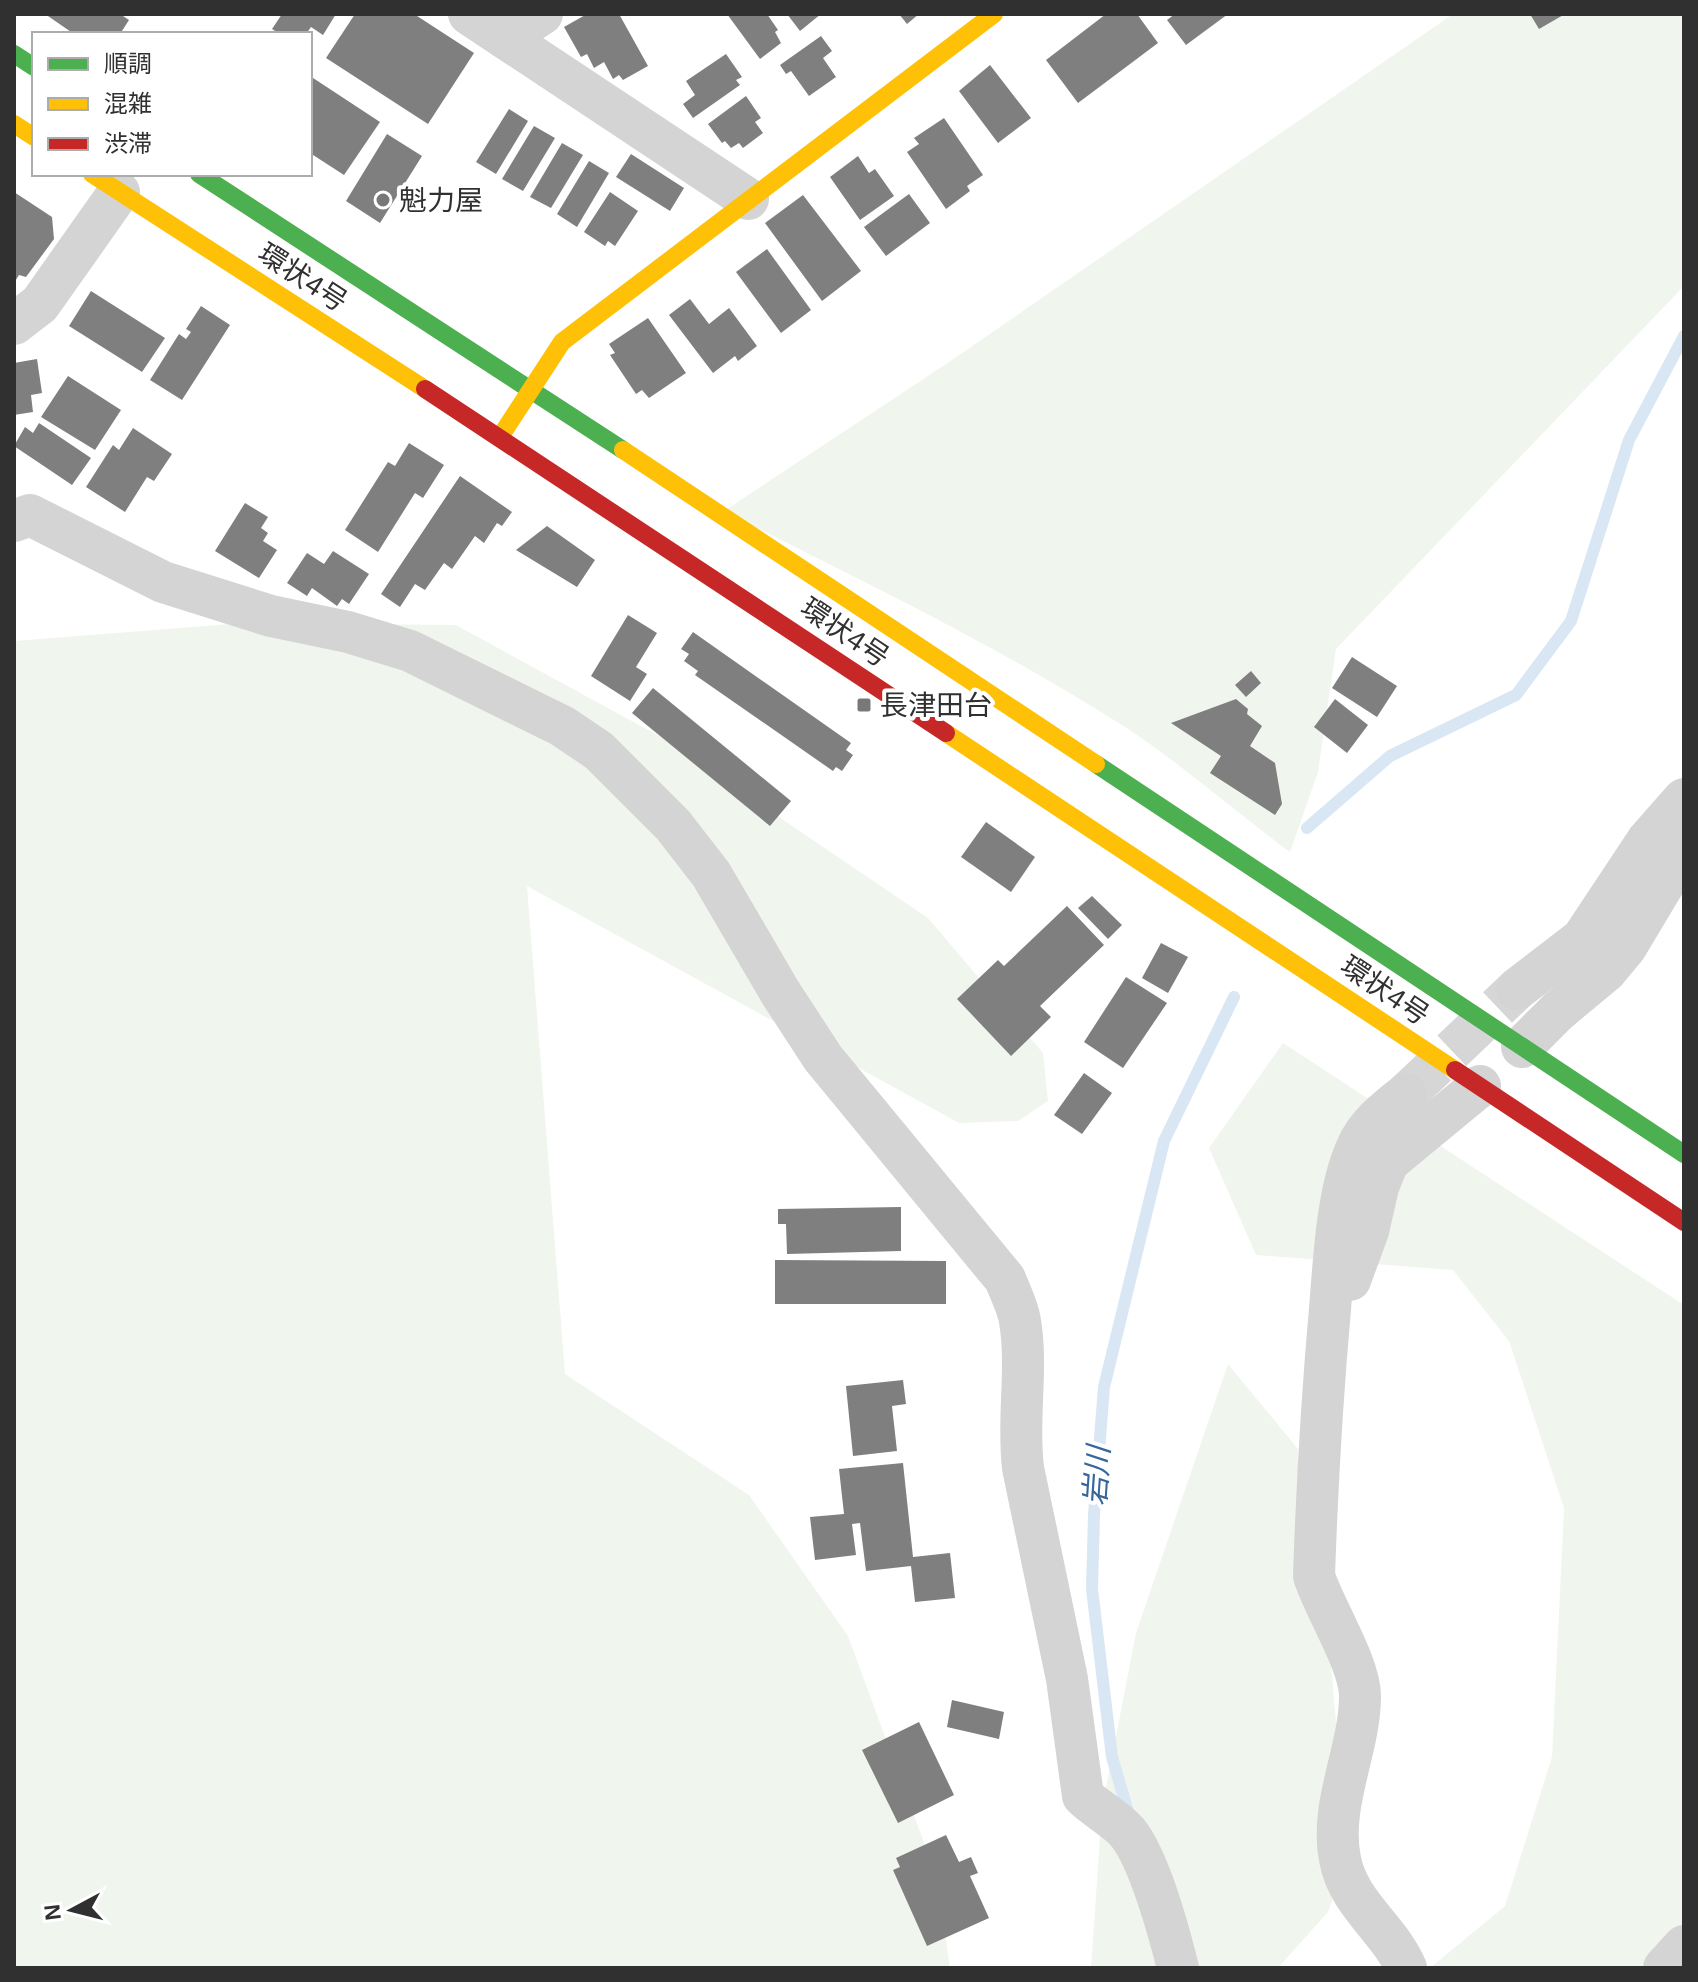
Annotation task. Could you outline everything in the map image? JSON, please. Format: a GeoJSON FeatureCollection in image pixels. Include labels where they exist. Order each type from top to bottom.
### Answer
{"type":"FeatureCollection","features":[{"type":"Feature","properties":{"kind":"main road"},"geometry":{"type":"LineString","coordinates":[[500,437],[562,342],[994,14]]}},
{"type":"Feature","properties":{"kind":"main road"},"geometry":{"type":"LineString","coordinates":[[14,54],[32,66]]}},
{"type":"Feature","properties":{"kind":"main road"},"geometry":{"type":"LineString","coordinates":[[14,124],[32,136]]}},
{"type":"Feature","properties":{"kind":"main road","name":"環状4号"},"geometry":{"type":"LineString","coordinates":[[202,176],[530,389],[1684,1154]]}},
{"type":"Feature","properties":{"kind":"main road","name":"環状4号"},"geometry":{"type":"LineString","coordinates":[[106,183],[500,437],[1684,1222]]}},
{"type":"Feature","properties":{"kind":"street"},"geometry":{"type":"LineString","coordinates":[[469,14],[748,199]]}},
{"type":"Feature","properties":{"kind":"street"},"geometry":{"type":"LineString","coordinates":[[505,38],[542,14]]}},
{"type":"Feature","properties":{"kind":"street"},"geometry":{"type":"LineString","coordinates":[[14,324],[40,304],[106,183]]}},
{"type":"Feature","properties":{"kind":"street"},"geometry":{"type":"LineString","coordinates":[[19,516],[163,582],[271,616],[348,632],[410,651],[451,670],[562,726],[599,751],[673,825],[711,874],[780,992],[823,1058],[1005,1279],[1020,1317],[1023,1356],[1019,1435],[1023,1468],[1067,1679],[1083,1796],[1097,1810],[1124,1828],[1141,1849],[1178,1968]]}},
{"type":"Feature","properties":{"kind":"street"},"geometry":{"type":"LineString","coordinates":[[1517,989],[1582,939],[1647,841],[1684,799]]}},
{"type":"Feature","properties":{"kind":"street"},"geometry":{"type":"LineString","coordinates":[[1522,1047],[1558,1011],[1606,971],[1626,947],[1684,850]]}},
{"type":"Feature","properties":{"kind":"street"},"geometry":{"type":"LineString","coordinates":[[1328,1326],[1356,1268],[1388,1162],[1480,1086]]}},
{"type":"Feature","properties":{"kind":"street"},"geometry":{"type":"LineString","coordinates":[[1406,1094],[1365,1131],[1356,1148],[1347,1179],[1328,1326],[1314,1576],[1360,1692],[1358,1726],[1348,1760],[1342,1802],[1339,1858],[1349,1889],[1399,1952],[1406,1968]]}},
{"type":"Feature","properties":{"kind":"street"},"geometry":{"type":"LineString","coordinates":[[1664,1968],[1684,1946]]}},
{"type":"Feature","properties":{"kind":"shaded area"},"geometry":{"type":"Polygon","coordinates":[[[1453,14],[1684,14],[1684,286],[1336,649],[1318,772],[1290,852],[1166,756],[1077,697],[927,614],[724,511],[952,360],[1453,14]]]}},
{"type":"Feature","properties":{"kind":"shaded area"},"geometry":{"type":"Polygon","coordinates":[[[244,623],[456,625],[661,737],[928,918],[1043,1053],[1048,1101],[1018,1121],[959,1123],[527,886],[565,1374],[749,1495],[848,1636],[937,1878],[950,1968],[14,1968],[14,641],[244,623]]]}},
{"type":"Feature","properties":{"kind":"shaded area"},"geometry":{"type":"Polygon","coordinates":[[[1283,1043],[1684,1305],[1684,1968],[1430,1968],[1505,1906],[1552,1757],[1564,1508],[1509,1341],[1453,1270],[1256,1255],[1209,1148],[1283,1043]]]}},
{"type":"Feature","properties":{"kind":"shaded area"},"geometry":{"type":"Polygon","coordinates":[[[1228,1364],[1298,1449],[1298,1528],[1329,1642],[1348,1860],[1328,1912],[1278,1968],[1091,1968],[1102,1808],[1136,1633],[1228,1364]]]}},
{"type":"Feature","properties":{"kind":"building"},"geometry":{"type":"Polygon","coordinates":[[[45,14],[120,14],[129,20],[121,32],[71,32],[45,14]]]}},
{"type":"Feature","properties":{"kind":"building"},"geometry":{"type":"Polygon","coordinates":[[[282,14],[336,14],[323,35],[311,27],[307,32],[277,32],[272,29],[282,14]]]}},
{"type":"Feature","properties":{"kind":"building"},"geometry":{"type":"Polygon","coordinates":[[[355,14],[414,14],[474,53],[428,124],[326,58],[355,14]]]}},
{"type":"Feature","properties":{"kind":"building"},"geometry":{"type":"Polygon","coordinates":[[[587,14],[619,14],[648,66],[623,80],[619,75],[613,79],[604,62],[594,68],[587,54],[581,57],[564,27],[587,14]]]}},
{"type":"Feature","properties":{"kind":"building"},"geometry":{"type":"Polygon","coordinates":[[[727,14],[767,14],[778,30],[775,32],[781,43],[760,59],[727,14]]]}},
{"type":"Feature","properties":{"kind":"building"},"geometry":{"type":"Polygon","coordinates":[[[787,14],[821,14],[800,31],[787,14]]]}},
{"type":"Feature","properties":{"kind":"building"},"geometry":{"type":"Polygon","coordinates":[[[899,14],[919,14],[907,24],[899,14]]]}},
{"type":"Feature","properties":{"kind":"building"},"geometry":{"type":"Polygon","coordinates":[[[1106,14],[1137,14],[1158,43],[1078,103],[1046,60],[1106,14]]]}},
{"type":"Feature","properties":{"kind":"building"},"geometry":{"type":"Polygon","coordinates":[[[1175,14],[1228,14],[1186,45],[1167,20],[1175,14]]]}},
{"type":"Feature","properties":{"kind":"building"},"geometry":{"type":"Polygon","coordinates":[[[1530,14],[1565,14],[1539,29],[1530,14]]]}},
{"type":"Feature","properties":{"kind":"building"},"geometry":{"type":"Polygon","coordinates":[[[821,36],[832,51],[823,58],[836,77],[809,96],[791,71],[786,74],[780,65],[821,36]]]}},
{"type":"Feature","properties":{"kind":"building"},"geometry":{"type":"Polygon","coordinates":[[[726,54],[742,77],[736,80],[740,85],[693,118],[683,104],[695,95],[686,81],[726,54]]]}},
{"type":"Feature","properties":{"kind":"building"},"geometry":{"type":"Polygon","coordinates":[[[990,65],[1031,118],[998,143],[959,91],[990,65]]]}},
{"type":"Feature","properties":{"kind":"building"},"geometry":{"type":"Polygon","coordinates":[[[312,77],[380,122],[344,175],[312,154],[312,77]]]}},
{"type":"Feature","properties":{"kind":"building"},"geometry":{"type":"Polygon","coordinates":[[[746,96],[761,118],[755,122],[763,133],[743,148],[739,143],[731,148],[725,141],[722,143],[708,124],[746,96]]]}},
{"type":"Feature","properties":{"kind":"building"},"geometry":{"type":"Polygon","coordinates":[[[509,109],[528,121],[496,174],[476,162],[509,109]]]}},
{"type":"Feature","properties":{"kind":"building"},"geometry":{"type":"Polygon","coordinates":[[[944,118],[983,175],[967,186],[970,191],[946,209],[907,152],[919,144],[914,138],[944,118]]]}},
{"type":"Feature","properties":{"kind":"building"},"geometry":{"type":"Polygon","coordinates":[[[534,126],[555,138],[523,191],[502,179],[534,126]]]}},
{"type":"Feature","properties":{"kind":"building"},"geometry":{"type":"Polygon","coordinates":[[[387,134],[422,156],[380,223],[346,201],[387,134]]]}},
{"type":"Feature","properties":{"kind":"building"},"geometry":{"type":"Polygon","coordinates":[[[562,143],[583,155],[551,208],[530,197],[562,143]]]}},
{"type":"Feature","properties":{"kind":"building"},"geometry":{"type":"Polygon","coordinates":[[[631,154],[684,188],[670,211],[616,177],[631,154]]]}},
{"type":"Feature","properties":{"kind":"building"},"geometry":{"type":"Polygon","coordinates":[[[858,156],[869,173],[875,169],[894,196],[860,220],[830,177],[858,156]]]}},
{"type":"Feature","properties":{"kind":"building"},"geometry":{"type":"Polygon","coordinates":[[[589,161],[609,173],[577,227],[557,214],[589,161]]]}},
{"type":"Feature","properties":{"kind":"building"},"geometry":{"type":"Polygon","coordinates":[[[14,192],[52,217],[54,239],[26,277],[19,275],[14,283],[14,192]]]}},
{"type":"Feature","properties":{"kind":"building"},"geometry":{"type":"Polygon","coordinates":[[[610,192],[638,211],[615,246],[608,241],[605,246],[584,232],[610,192]]]}},
{"type":"Feature","properties":{"kind":"building"},"geometry":{"type":"Polygon","coordinates":[[[909,194],[930,223],[886,256],[864,227],[909,194]]]}},
{"type":"Feature","properties":{"kind":"building"},"geometry":{"type":"Polygon","coordinates":[[[803,195],[861,271],[822,301],[765,223],[803,195]]]}},
{"type":"Feature","properties":{"kind":"building"},"geometry":{"type":"Polygon","coordinates":[[[767,249],[811,310],[781,333],[736,272],[767,249]]]}},
{"type":"Feature","properties":{"kind":"building"},"geometry":{"type":"Polygon","coordinates":[[[91,291],[165,338],[142,372],[69,326],[91,291]]]}},
{"type":"Feature","properties":{"kind":"building"},"geometry":{"type":"Polygon","coordinates":[[[690,299],[709,324],[729,308],[757,346],[738,361],[735,356],[713,373],[669,315],[690,299]]]}},
{"type":"Feature","properties":{"kind":"building"},"geometry":{"type":"Polygon","coordinates":[[[201,306],[230,325],[182,400],[150,380],[179,334],[186,339],[191,332],[186,329],[201,306]]]}},
{"type":"Feature","properties":{"kind":"building"},"geometry":{"type":"Polygon","coordinates":[[[648,318],[686,373],[649,398],[642,390],[636,394],[610,355],[615,353],[609,344],[648,318]]]}},
{"type":"Feature","properties":{"kind":"building"},"geometry":{"type":"Polygon","coordinates":[[[37,359],[42,393],[31,395],[33,412],[14,415],[14,363],[37,359]]]}},
{"type":"Feature","properties":{"kind":"building"},"geometry":{"type":"Polygon","coordinates":[[[68,376],[121,410],[95,450],[41,417],[68,376]]]}},
{"type":"Feature","properties":{"kind":"building"},"geometry":{"type":"Polygon","coordinates":[[[39,423],[91,458],[72,485],[14,446],[25,427],[33,433],[39,423]]]}},
{"type":"Feature","properties":{"kind":"building"},"geometry":{"type":"Polygon","coordinates":[[[133,428],[172,454],[154,481],[147,477],[125,512],[86,487],[113,445],[119,450],[133,428]]]}},
{"type":"Feature","properties":{"kind":"building"},"geometry":{"type":"Polygon","coordinates":[[[409,443],[444,465],[423,498],[415,493],[378,552],[345,530],[388,462],[395,466],[409,443]]]}},
{"type":"Feature","properties":{"kind":"building"},"geometry":{"type":"Polygon","coordinates":[[[460,476],[512,512],[502,526],[497,523],[484,543],[475,536],[452,569],[444,563],[425,590],[415,584],[400,607],[381,594],[460,476]]]}},
{"type":"Feature","properties":{"kind":"building"},"geometry":{"type":"Polygon","coordinates":[[[245,503],[268,517],[261,528],[268,533],[263,541],[277,550],[259,578],[215,551],[245,503]]]}},
{"type":"Feature","properties":{"kind":"building"},"geometry":{"type":"Polygon","coordinates":[[[547,526],[595,560],[577,587],[516,550],[547,526]]]}},
{"type":"Feature","properties":{"kind":"building"},"geometry":{"type":"Polygon","coordinates":[[[333,551],[369,574],[349,604],[342,599],[337,606],[312,588],[307,596],[287,583],[307,553],[324,564],[333,551]]]}},
{"type":"Feature","properties":{"kind":"building"},"geometry":{"type":"Polygon","coordinates":[[[628,615],[657,633],[636,667],[647,674],[630,701],[591,676],[628,615]]]}},
{"type":"Feature","properties":{"kind":"building"},"geometry":{"type":"Polygon","coordinates":[[[693,632],[851,743],[846,750],[853,755],[842,771],[836,767],[833,771],[695,675],[698,671],[684,661],[689,654],[681,649],[693,632]]]}},
{"type":"Feature","properties":{"kind":"building"},"geometry":{"type":"Polygon","coordinates":[[[1352,657],[1397,686],[1377,717],[1332,688],[1352,657]]]}},
{"type":"Feature","properties":{"kind":"building"},"geometry":{"type":"Polygon","coordinates":[[[1251,671],[1261,683],[1246,697],[1235,685],[1251,671]]]}},
{"type":"Feature","properties":{"kind":"building"},"geometry":{"type":"Polygon","coordinates":[[[653,688],[791,801],[770,826],[632,713],[653,688]]]}},
{"type":"Feature","properties":{"kind":"building"},"geometry":{"type":"Polygon","coordinates":[[[1236,699],[1248,709],[1247,714],[1262,726],[1250,746],[1275,763],[1282,804],[1275,815],[1210,773],[1221,756],[1171,723],[1236,699]]]}},
{"type":"Feature","properties":{"kind":"building"},"geometry":{"type":"Polygon","coordinates":[[[1335,699],[1368,725],[1347,753],[1314,727],[1335,699]]]}},
{"type":"Feature","properties":{"kind":"building"},"geometry":{"type":"Polygon","coordinates":[[[986,822],[1035,857],[1011,892],[961,857],[986,822]]]}},
{"type":"Feature","properties":{"kind":"building"},"geometry":{"type":"Polygon","coordinates":[[[1092,896],[1122,925],[1108,939],[1078,908],[1092,896]]]}},
{"type":"Feature","properties":{"kind":"building"},"geometry":{"type":"Polygon","coordinates":[[[1067,906],[1104,945],[1040,1006],[1051,1017],[1011,1056],[957,999],[998,960],[1004,966],[1067,906]]]}},
{"type":"Feature","properties":{"kind":"building"},"geometry":{"type":"Polygon","coordinates":[[[1161,943],[1188,957],[1168,993],[1142,978],[1161,943]]]}},
{"type":"Feature","properties":{"kind":"building"},"geometry":{"type":"Polygon","coordinates":[[[1126,977],[1167,1003],[1123,1068],[1084,1042],[1126,977]]]}},
{"type":"Feature","properties":{"kind":"building"},"geometry":{"type":"Polygon","coordinates":[[[1084,1073],[1112,1093],[1082,1134],[1054,1115],[1084,1073]]]}},
{"type":"Feature","properties":{"kind":"building"},"geometry":{"type":"Polygon","coordinates":[[[901,1207],[901,1251],[787,1254],[786,1224],[778,1224],[778,1209],[901,1207]]]}},
{"type":"Feature","properties":{"kind":"building"},"geometry":{"type":"Polygon","coordinates":[[[775,1260],[946,1261],[946,1304],[775,1304],[775,1260]]]}},
{"type":"Feature","properties":{"kind":"building"},"geometry":{"type":"Polygon","coordinates":[[[903,1380],[906,1404],[892,1406],[897,1451],[853,1456],[846,1386],[903,1380]]]}},
{"type":"Feature","properties":{"kind":"building"},"geometry":{"type":"Polygon","coordinates":[[[903,1463],[913,1557],[950,1553],[955,1598],[915,1602],[911,1566],[866,1571],[860,1523],[852,1524],[856,1555],[815,1560],[810,1517],[844,1514],[839,1469],[903,1463]]]}},
{"type":"Feature","properties":{"kind":"building"},"geometry":{"type":"Polygon","coordinates":[[[952,1700],[1004,1712],[999,1739],[947,1727],[952,1700]]]}},
{"type":"Feature","properties":{"kind":"building"},"geometry":{"type":"Polygon","coordinates":[[[919,1722],[954,1795],[898,1823],[862,1750],[919,1722]]]}},
{"type":"Feature","properties":{"kind":"building"},"geometry":{"type":"Polygon","coordinates":[[[946,1835],[959,1862],[971,1857],[978,1873],[970,1876],[989,1918],[927,1946],[893,1870],[900,1867],[896,1858],[946,1835]]]}},
{"type":"Feature","properties":{"kind":"waterway"},"geometry":{"type":"LineString","coordinates":[[1307,828],[1390,756],[1516,695],[1571,621],[1629,440],[1684,336]]}},
{"type":"Feature","properties":{"kind":"waterway","name":"岩川"},"geometry":{"type":"LineString","coordinates":[[1129,1815],[1112,1757],[1092,1589],[1104,1387],[1164,1141],[1234,997]]}},
{"type":"Feature","properties":{"kind":"tunnel"},"geometry":{"type":"LineString","coordinates":[[1406,1094],[1517,989]]}},
{"type":"Feature","properties":{"kind":"traffic: fast"},"geometry":{"type":"LineString","coordinates":[[14,54],[32,66]]}},
{"type":"Feature","properties":{"kind":"traffic: fast"},"geometry":{"type":"LineString","coordinates":[[202,176],[623,450]]}},
{"type":"Feature","properties":{"kind":"traffic: fast"},"geometry":{"type":"LineString","coordinates":[[1096,764],[1684,1154]]}},
{"type":"Feature","properties":{"kind":"traffic: slow"},"geometry":{"type":"LineString","coordinates":[[500,437],[562,342],[994,14]]}},
{"type":"Feature","properties":{"kind":"traffic: slow"},"geometry":{"type":"LineString","coordinates":[[14,124],[32,136]]}},
{"type":"Feature","properties":{"kind":"traffic: slow"},"geometry":{"type":"LineString","coordinates":[[95,176],[425,389]]}},
{"type":"Feature","properties":{"kind":"traffic: slow"},"geometry":{"type":"LineString","coordinates":[[623,450],[1096,764]]}},
{"type":"Feature","properties":{"kind":"traffic: slow"},"geometry":{"type":"LineString","coordinates":[[946,733],[1455,1070]]}},
{"type":"Feature","properties":{"kind":"traffic: jam"},"geometry":{"type":"LineString","coordinates":[[425,389],[946,733]]}},
{"type":"Feature","properties":{"kind":"traffic: jam"},"geometry":{"type":"LineString","coordinates":[[1455,1070],[1684,1222]]}},
{"type":"Feature","properties":{"kind":"place","name":"魁力屋"},"geometry":{"type":"Point","coordinates":[383,200]}},
{"type":"Feature","properties":{"kind":"place","name":"長津田台"},"geometry":{"type":"Point","coordinates":[864,705]}}]}
